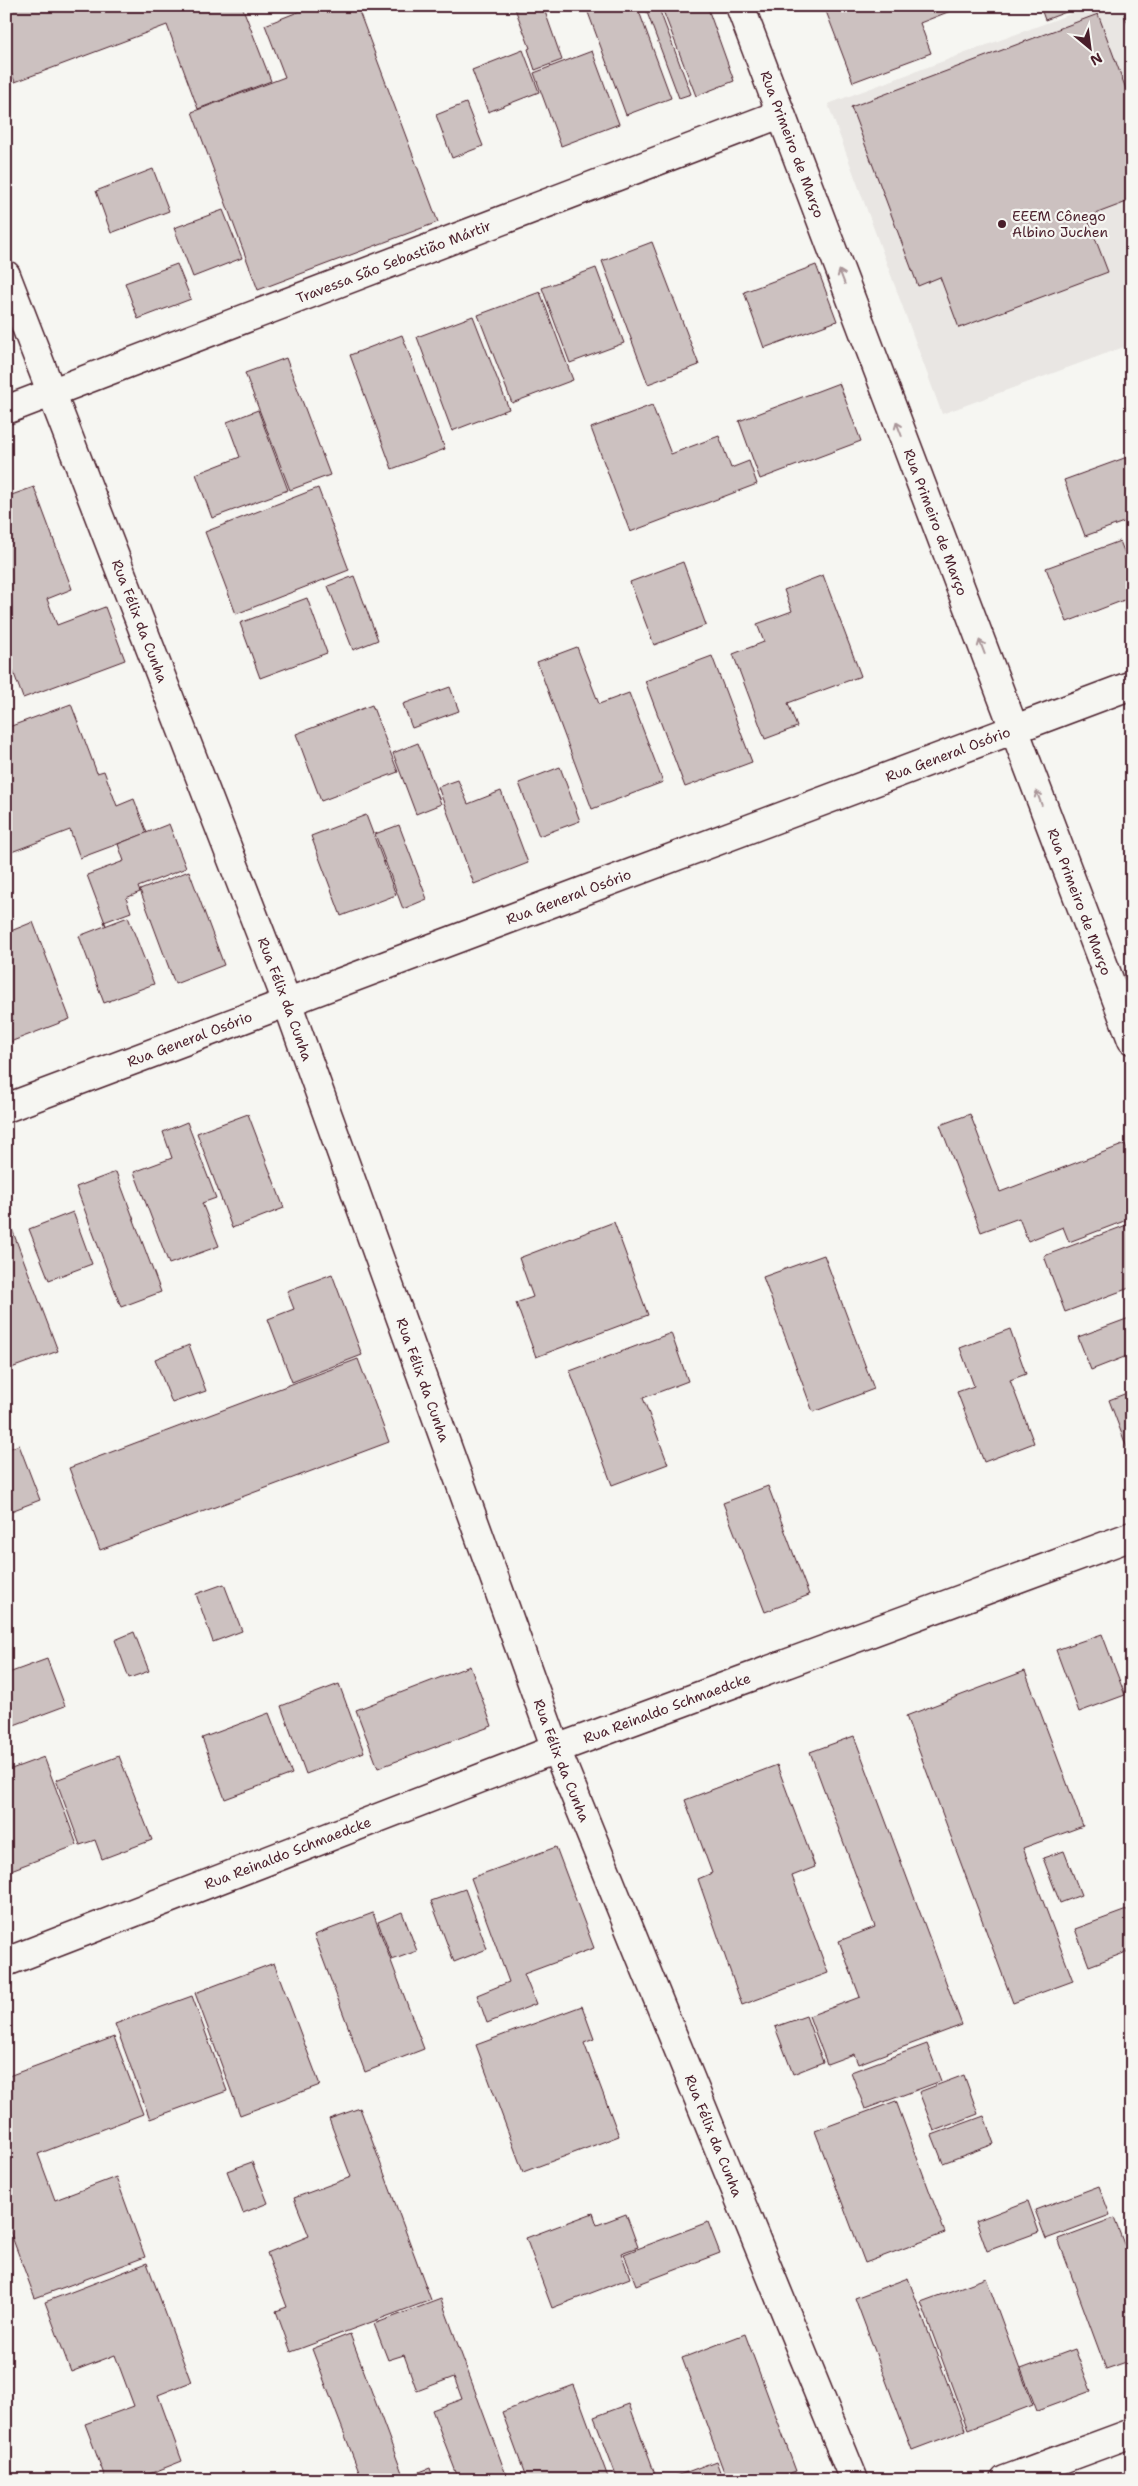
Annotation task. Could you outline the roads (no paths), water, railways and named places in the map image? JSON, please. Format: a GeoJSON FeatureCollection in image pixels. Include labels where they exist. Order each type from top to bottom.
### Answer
{"type":"FeatureCollection","features":[{"type":"Feature","properties":{"kind":"street","name":"Rua Primeiro de Março"},"geometry":{"type":"LineString","coordinates":[[740,6],[1132,1040]]}},
{"type":"Feature","properties":{"kind":"street","name":"Travessa São Sebastião Mártir"},"geometry":{"type":"LineString","coordinates":[[6,410],[780,114]]}},
{"type":"Feature","properties":{"kind":"street","name":"Rua Félix da Cunha"},"geometry":{"type":"LineString","coordinates":[[6,276],[287,1002],[556,1748],[854,2480]]}},
{"type":"Feature","properties":{"kind":"street","name":"Rua General Osório"},"geometry":{"type":"LineString","coordinates":[[6,1108],[1132,685]]}},
{"type":"Feature","properties":{"kind":"street","name":"Rua Reinaldo Schmaedcke"},"geometry":{"type":"LineString","coordinates":[[6,1962],[556,1748],[1132,1536]]}},
{"type":"Feature","properties":{"kind":"street"},"geometry":{"type":"LineString","coordinates":[[1005,2480],[1132,2433]]}},
{"type":"Feature","properties":{"kind":"place","name":"EEEM Cônego Albino Juchen"},"geometry":{"type":"Point","coordinates":[1002,224]}}]}
